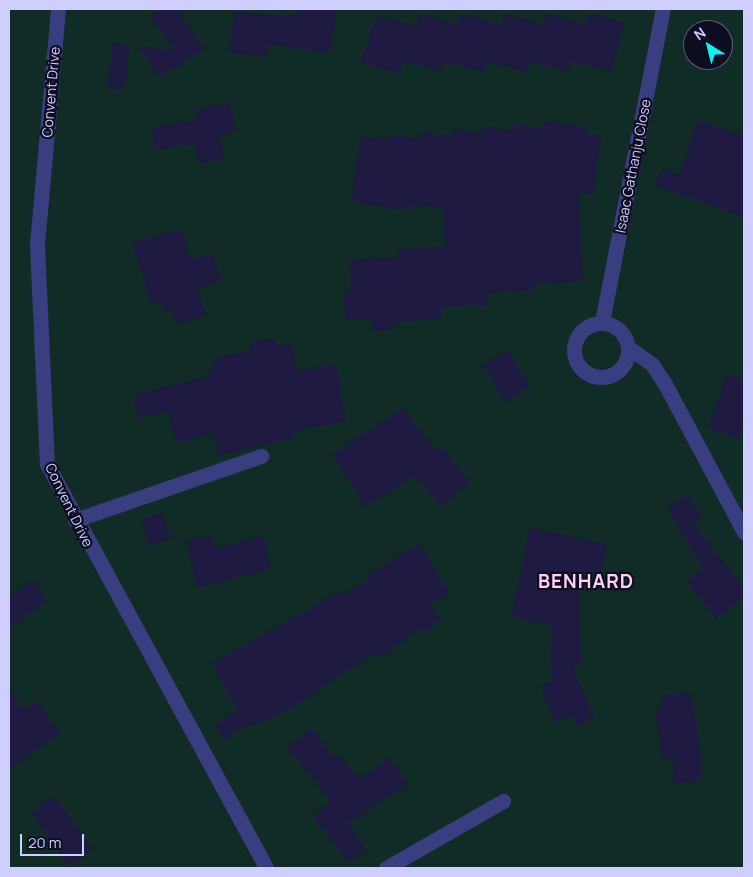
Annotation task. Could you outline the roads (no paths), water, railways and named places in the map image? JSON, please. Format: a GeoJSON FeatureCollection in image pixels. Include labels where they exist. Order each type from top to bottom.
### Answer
{"type":"FeatureCollection","features":[{"type":"Feature","properties":{"kind":"street","name":"Convent Drive"},"geometry":{"type":"LineString","coordinates":[[58,9],[37,245],[41,386],[47,464],[75,520],[266,868]]}},
{"type":"Feature","properties":{"kind":"street","name":"Isaac Gathanju Close"},"geometry":{"type":"LineString","coordinates":[[602,322],[663,9]]}},
{"type":"Feature","properties":{"kind":"street"},"geometry":{"type":"LineString","coordinates":[[602,322],[615,326],[625,335],[629,348],[626,362],[617,372],[605,377],[591,375],[580,367],[575,358],[578,336],[586,327],[602,322]]}},
{"type":"Feature","properties":{"kind":"street"},"geometry":{"type":"LineString","coordinates":[[629,348],[652,364],[666,384],[744,532]]}},
{"type":"Feature","properties":{"kind":"street"},"geometry":{"type":"LineString","coordinates":[[75,520],[261,456]]}},
{"type":"Feature","properties":{"kind":"street"},"geometry":{"type":"LineString","coordinates":[[386,868],[503,800]]}},
{"type":"Feature","properties":{"kind":"district","name":"BENHARD"},"geometry":{"type":"Point","coordinates":[586,582]}}]}
